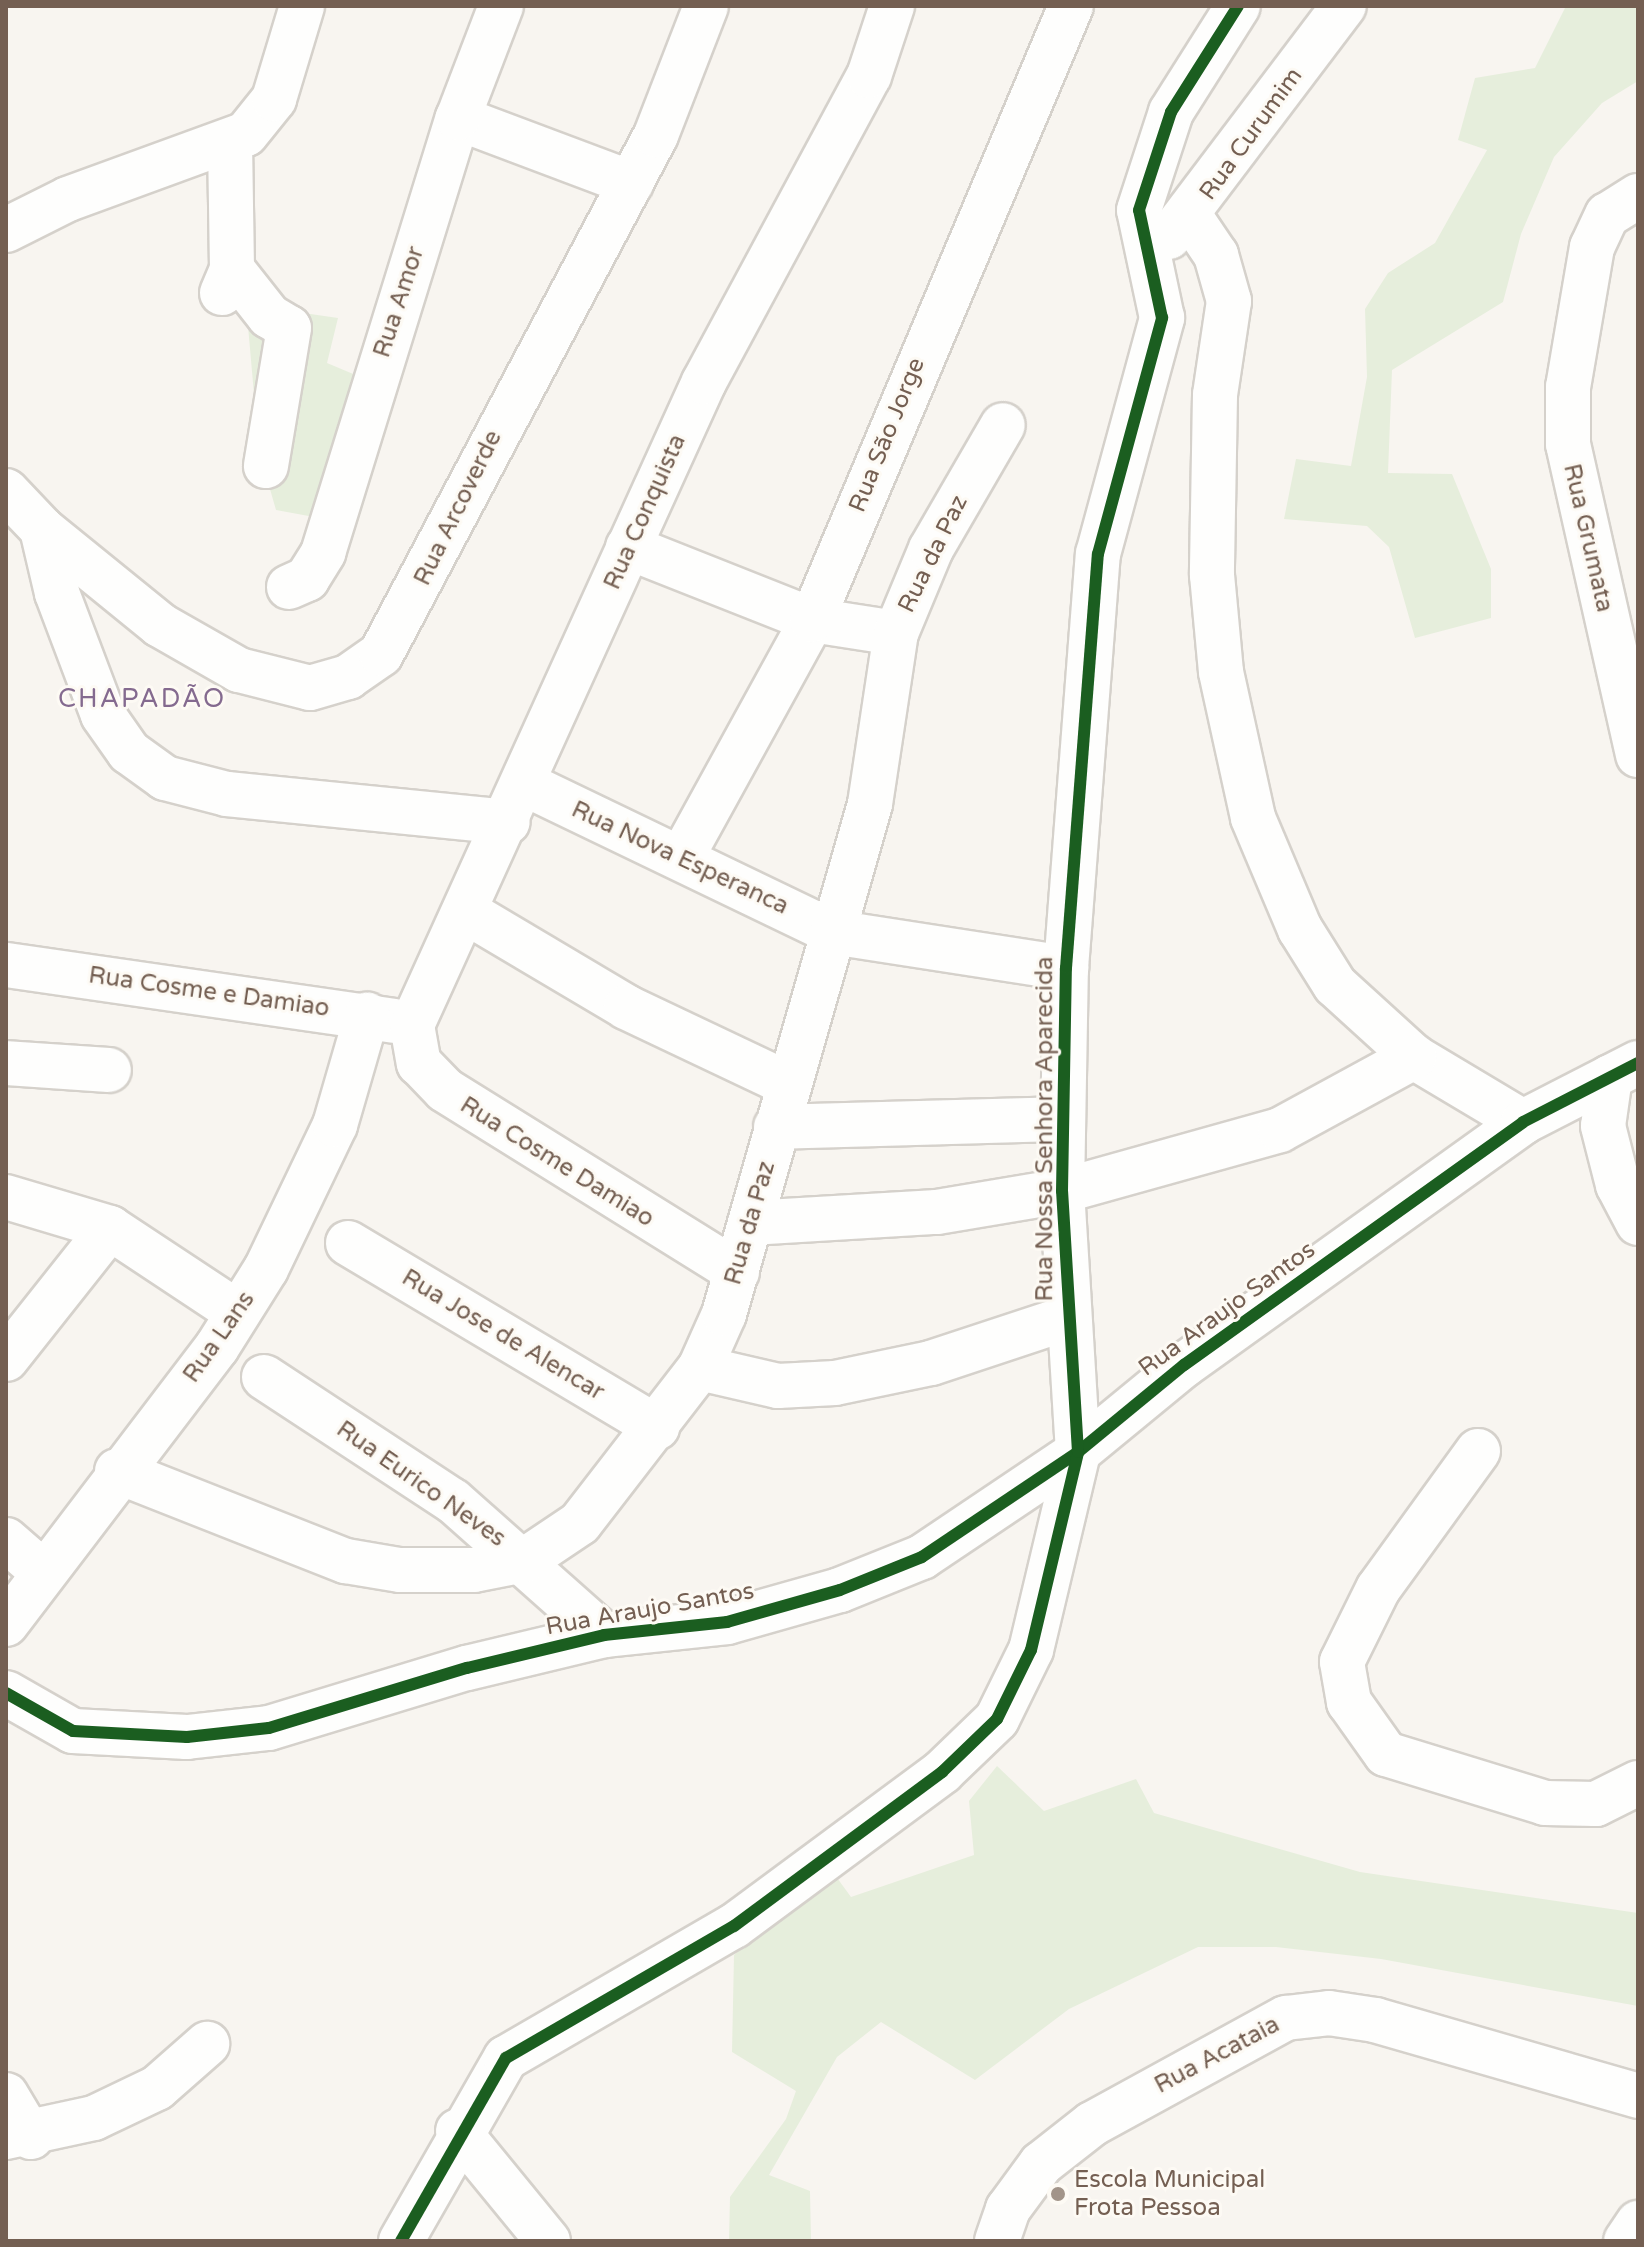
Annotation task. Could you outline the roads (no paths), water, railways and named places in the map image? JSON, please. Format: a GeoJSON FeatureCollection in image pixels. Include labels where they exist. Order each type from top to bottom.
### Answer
{"type":"FeatureCollection","features":[{"type":"Feature","properties":{"kind":"street"},"geometry":{"type":"LineString","coordinates":[[6,230],[142,170],[230,143],[274,99],[302,6]]}},
{"type":"Feature","properties":{"kind":"street","name":"Rua Amor"},"geometry":{"type":"LineString","coordinates":[[289,587],[307,579],[323,553],[458,118],[501,6]]}},
{"type":"Feature","properties":{"kind":"street","name":"Rua Arcoverde"},"geometry":{"type":"LineString","coordinates":[[6,491],[42,529],[160,625],[239,670],[310,688],[348,677],[381,654],[411,607],[482,455],[631,183],[706,6]]}},
{"type":"Feature","properties":{"kind":"street","name":"Rua Conquista"},"geometry":{"type":"LineString","coordinates":[[412,1025],[468,913],[628,547],[704,382],[869,76],[892,6]]}},
{"type":"Feature","properties":{"kind":"street","name":"Rua São Jorge"},"geometry":{"type":"LineString","coordinates":[[683,855],[812,620],[1071,6]]}},
{"type":"Feature","properties":{"kind":"street","name":"Rua Nossa Senhora Aparecida"},"geometry":{"type":"LineString","coordinates":[[401,2241],[458,2131],[506,2058],[734,1926],[942,1772],[997,1719],[1031,1650],[1054,1577],[1078,1452],[1067,1318],[1062,1191],[1066,968],[1098,554],[1158,354],[1162,318],[1150,255],[1138,223],[1147,178],[1171,112],[1238,6]]}},
{"type":"Feature","properties":{"kind":"street","name":"Rua Curumim"},"geometry":{"type":"LineString","coordinates":[[1150,255],[1191,218],[1344,6]]}},
{"type":"Feature","properties":{"kind":"street"},"geometry":{"type":"LineString","coordinates":[[458,118],[631,183]]}},
{"type":"Feature","properties":{"kind":"street"},"geometry":{"type":"LineString","coordinates":[[230,143],[227,281],[269,316],[289,328],[266,466]]}},
{"type":"Feature","properties":{"kind":"street","name":"Rua Grumata"},"geometry":{"type":"LineString","coordinates":[[1638,196],[1607,215],[1592,247],[1568,387],[1576,504],[1626,652],[1638,755]]}},
{"type":"Feature","properties":{"kind":"street"},"geometry":{"type":"LineString","coordinates":[[1191,218],[1216,255],[1229,301],[1215,395],[1212,575],[1221,672],[1253,818],[1300,929],[1335,985],[1414,1057],[1523,1122]]}},
{"type":"Feature","properties":{"kind":"street","name":"Rua da Paz"},"geometry":{"type":"LineString","coordinates":[[117,1471],[346,1561],[474,1570],[525,1560],[580,1523],[700,1368],[737,1272],[870,804],[896,633],[931,549],[1003,425]]}},
{"type":"Feature","properties":{"kind":"street","name":"Rua Nova Esperanca"},"geometry":{"type":"LineString","coordinates":[[42,529],[57,593],[103,715],[129,752],[165,778],[227,794],[517,804],[683,855],[833,932],[1066,968]]}},
{"type":"Feature","properties":{"kind":"street"},"geometry":{"type":"LineString","coordinates":[[628,547],[812,620],[896,633]]}},
{"type":"Feature","properties":{"kind":"street"},"geometry":{"type":"LineString","coordinates":[[468,913],[626,1007],[788,1084]]}},
{"type":"Feature","properties":{"kind":"street","name":"Rua Cosme e Damiao"},"geometry":{"type":"LineString","coordinates":[[6,965],[367,1015],[412,1025]]}},
{"type":"Feature","properties":{"kind":"street","name":"Rua Lans"},"geometry":{"type":"LineString","coordinates":[[6,1624],[117,1471],[217,1347],[296,1216],[335,1125],[367,1015]]}},
{"type":"Feature","properties":{"kind":"street","name":"Rua Cosme Damiao"},"geometry":{"type":"LineString","coordinates":[[412,1025],[419,1063],[445,1090],[737,1272]]}},
{"type":"Feature","properties":{"kind":"street"},"geometry":{"type":"LineString","coordinates":[[750,1223],[847,1221],[1062,1191],[1280,1130],[1414,1057]]}},
{"type":"Feature","properties":{"kind":"street"},"geometry":{"type":"LineString","coordinates":[[6,1063],[109,1070]]}},
{"type":"Feature","properties":{"kind":"street"},"geometry":{"type":"LineString","coordinates":[[1624,1070],[1603,1126],[1618,1185],[1638,1223]]}},
{"type":"Feature","properties":{"kind":"street","name":"Rua Araujo Santos"},"geometry":{"type":"LineString","coordinates":[[6,1693],[73,1731],[187,1737],[269,1728],[604,1635],[727,1622],[840,1590],[922,1557],[1078,1452],[1184,1365],[1523,1122],[1624,1070]]}},
{"type":"Feature","properties":{"kind":"street"},"geometry":{"type":"LineString","coordinates":[[776,1127],[1063,1119]]}},
{"type":"Feature","properties":{"kind":"street"},"geometry":{"type":"LineString","coordinates":[[6,1197],[110,1228],[237,1312]]}},
{"type":"Feature","properties":{"kind":"street"},"geometry":{"type":"LineString","coordinates":[[6,1359],[110,1228]]}},
{"type":"Feature","properties":{"kind":"street","name":"Rua Jose de Alencar"},"geometry":{"type":"LineString","coordinates":[[348,1243],[657,1427]]}},
{"type":"Feature","properties":{"kind":"street"},"geometry":{"type":"LineString","coordinates":[[700,1368],[778,1386],[835,1383],[931,1363],[1067,1318]]}},
{"type":"Feature","properties":{"kind":"street","name":"Rua Eurico Neves"},"geometry":{"type":"LineString","coordinates":[[264,1377],[453,1501],[525,1560],[604,1635]]}},
{"type":"Feature","properties":{"kind":"street"},"geometry":{"type":"LineString","coordinates":[[1478,1451],[1378,1589],[1342,1662],[1349,1702],[1386,1754],[1545,1803],[1596,1804],[1638,1783]]}},
{"type":"Feature","properties":{"kind":"street"},"geometry":{"type":"LineString","coordinates":[[6,1540],[43,1572]]}},
{"type":"Feature","properties":{"kind":"street","name":"Rua Acataia"},"geometry":{"type":"LineString","coordinates":[[997,2241],[1008,2209],[1041,2164],[1092,2124],[1286,2018],[1329,2013],[1375,2020],[1638,2096]]}},
{"type":"Feature","properties":{"kind":"street"},"geometry":{"type":"LineString","coordinates":[[6,2095],[18,2137],[157,2088],[207,2044]]}},
{"type":"Feature","properties":{"kind":"street"},"geometry":{"type":"LineString","coordinates":[[458,2131],[548,2241]]}},
{"type":"Feature","properties":{"kind":"street"},"geometry":{"type":"LineString","coordinates":[[1626,2241],[1638,2223]]}},
{"type":"Feature","properties":{"kind":"place","name":"Escola Municipal Frota Pessoa"},"geometry":{"type":"Point","coordinates":[1058,2194]}},
{"type":"Feature","properties":{"kind":"district","name":"CHAPADÃO"},"geometry":{"type":"Point","coordinates":[142,699]}}]}
